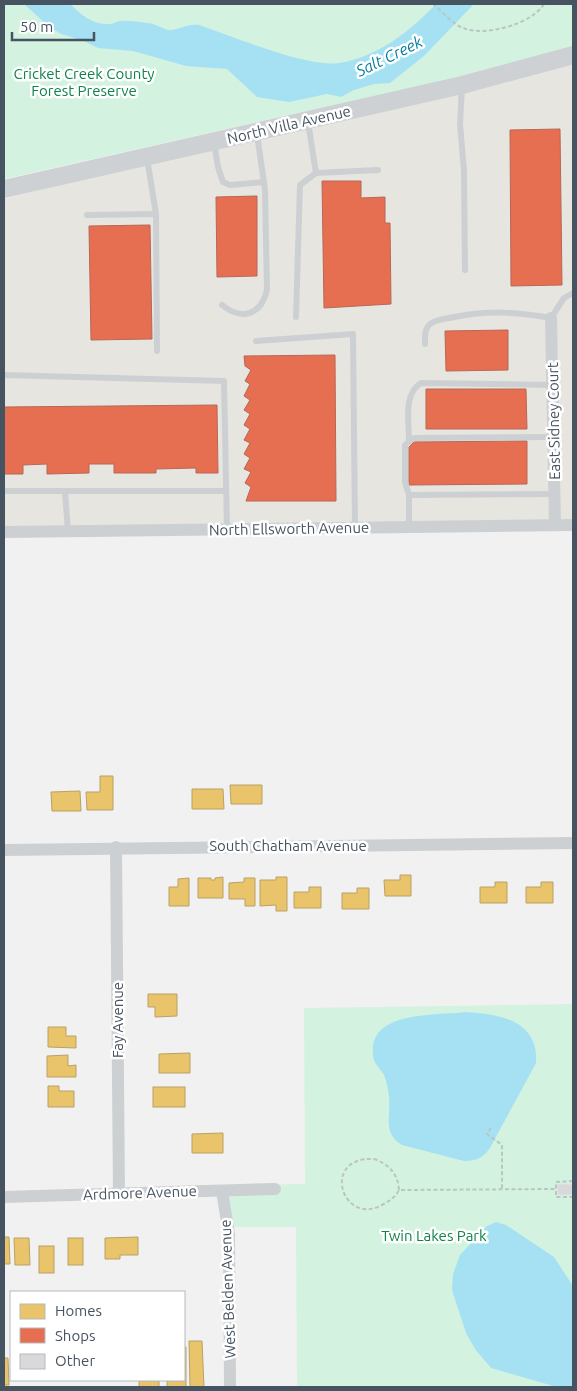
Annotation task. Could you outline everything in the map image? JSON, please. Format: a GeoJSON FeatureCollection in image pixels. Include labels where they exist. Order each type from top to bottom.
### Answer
{"type":"FeatureCollection","features":[{"type":"Feature","properties":{"kind":"main road","name":"North Villa Avenue"},"geometry":{"type":"LineString","coordinates":[[4,189],[214,143],[462,85],[573,55]]}},
{"type":"Feature","properties":{"kind":"street","name":"East Sidney Court"},"geometry":{"type":"LineString","coordinates":[[552,318],[555,525]]}},
{"type":"Feature","properties":{"kind":"street","name":"North Ellsworth Avenue"},"geometry":{"type":"LineString","coordinates":[[4,532],[573,525]]}},
{"type":"Feature","properties":{"kind":"street","name":"South Chatham Avenue"},"geometry":{"type":"LineString","coordinates":[[4,850],[116,847],[573,843]]}},
{"type":"Feature","properties":{"kind":"street","name":"Fay Avenue"},"geometry":{"type":"LineString","coordinates":[[116,847],[119,1194]]}},
{"type":"Feature","properties":{"kind":"street","name":"Ardmore Avenue"},"geometry":{"type":"LineString","coordinates":[[4,1197],[275,1189]]}},
{"type":"Feature","properties":{"kind":"street","name":"West Belden Avenue"},"geometry":{"type":"LineString","coordinates":[[222,1191],[229,1234],[230,1387]]}},
{"type":"Feature","properties":{"kind":"lane"},"geometry":{"type":"LineString","coordinates":[[462,85],[460,124],[464,171],[465,270]]}},
{"type":"Feature","properties":{"kind":"lane"},"geometry":{"type":"LineString","coordinates":[[308,121],[316,173]]}},
{"type":"Feature","properties":{"kind":"lane"},"geometry":{"type":"LineString","coordinates":[[222,305],[232,313],[244,314],[257,310],[264,303],[267,290],[264,182],[257,132]]}},
{"type":"Feature","properties":{"kind":"lane"},"geometry":{"type":"LineString","coordinates":[[214,143],[218,168],[223,182],[230,185],[264,182]]}},
{"type":"Feature","properties":{"kind":"lane"},"geometry":{"type":"LineString","coordinates":[[147,158],[156,214],[157,351]]}},
{"type":"Feature","properties":{"kind":"lane"},"geometry":{"type":"LineString","coordinates":[[296,316],[300,186],[316,173],[378,170]]}},
{"type":"Feature","properties":{"kind":"lane"},"geometry":{"type":"LineString","coordinates":[[87,215],[156,214]]}},
{"type":"Feature","properties":{"kind":"lane"},"geometry":{"type":"LineString","coordinates":[[425,344],[425,331],[436,320],[487,311],[520,313],[552,318],[564,298],[573,293]]}},
{"type":"Feature","properties":{"kind":"lane"},"geometry":{"type":"LineString","coordinates":[[256,341],[352,334],[355,528]]}},
{"type":"Feature","properties":{"kind":"lane"},"geometry":{"type":"LineString","coordinates":[[4,375],[224,381],[227,530]]}},
{"type":"Feature","properties":{"kind":"lane"},"geometry":{"type":"LineString","coordinates":[[409,440],[409,398],[414,387],[421,383],[554,385]]}},
{"type":"Feature","properties":{"kind":"lane"},"geometry":{"type":"LineString","coordinates":[[409,527],[409,495],[405,482],[405,445],[409,440],[426,436],[554,437]]}},
{"type":"Feature","properties":{"kind":"lane"},"geometry":{"type":"LineString","coordinates":[[4,491],[226,491]]}},
{"type":"Feature","properties":{"kind":"lane"},"geometry":{"type":"LineString","coordinates":[[65,491],[68,532]]}},
{"type":"Feature","properties":{"kind":"lane"},"geometry":{"type":"LineString","coordinates":[[409,495],[555,494]]}},
{"type":"Feature","properties":{"kind":"path"},"geometry":{"type":"LineString","coordinates":[[433,4],[460,26],[478,30],[516,24],[537,14],[544,4]]}},
{"type":"Feature","properties":{"kind":"path"},"geometry":{"type":"LineString","coordinates":[[491,1128],[487,1134],[502,1145],[502,1189]]}},
{"type":"Feature","properties":{"kind":"path"},"geometry":{"type":"LineString","coordinates":[[374,1159],[392,1170],[399,1190],[392,1199],[378,1207],[358,1207],[346,1199],[341,1184],[344,1172],[354,1163],[374,1159]]}},
{"type":"Feature","properties":{"kind":"path"},"geometry":{"type":"LineString","coordinates":[[573,1182],[556,1182],[556,1197],[573,1197]]}},
{"type":"Feature","properties":{"kind":"path"},"geometry":{"type":"LineString","coordinates":[[399,1190],[556,1189]]}},
{"type":"Feature","properties":{"kind":"shaded area"},"geometry":{"type":"Polygon","coordinates":[[[573,58],[573,521],[4,527],[4,199],[573,58]]]}},
{"type":"Feature","properties":{"kind":"green space","name":"Cricket Creek County Forest Preserve"},"geometry":{"type":"Polygon","coordinates":[[[4,4],[573,4],[573,46],[449,79],[4,179],[4,4]]]}},
{"type":"Feature","properties":{"kind":"green space","name":"Twin Lakes Park"},"geometry":{"type":"Polygon","coordinates":[[[573,1004],[573,1387],[297,1387],[296,1227],[234,1227],[227,1185],[305,1184],[304,1008],[573,1004]]]}},
{"type":"Feature","properties":{"kind":"water","name":"Salt Creek"},"geometry":{"type":"Polygon","coordinates":[[[24,4],[70,4],[78,12],[93,21],[104,24],[111,24],[117,21],[134,21],[153,24],[169,30],[199,25],[289,56],[308,61],[339,63],[353,60],[380,49],[404,33],[436,4],[474,4],[424,56],[390,83],[374,84],[354,90],[341,97],[327,94],[289,102],[257,97],[227,69],[186,66],[133,51],[98,48],[84,41],[61,34],[48,26],[24,4]]]}},
{"type":"Feature","properties":{"kind":"water"},"geometry":{"type":"Polygon","coordinates":[[[465,1012],[503,1018],[524,1028],[531,1037],[535,1049],[536,1063],[489,1150],[480,1158],[464,1161],[402,1145],[396,1140],[392,1135],[389,1124],[387,1083],[374,1061],[373,1055],[374,1040],[381,1030],[392,1023],[422,1015],[465,1012]]]}},
{"type":"Feature","properties":{"kind":"water"},"geometry":{"type":"Polygon","coordinates":[[[496,1222],[506,1225],[554,1257],[573,1286],[573,1387],[557,1387],[491,1368],[475,1349],[466,1333],[452,1290],[453,1274],[460,1255],[487,1226],[496,1222]]]}},
{"type":"Feature","properties":{"kind":"building: Homes"},"geometry":{"type":"Polygon","coordinates":[[[100,776],[113,776],[113,810],[87,810],[86,792],[100,792],[100,776]]]}},
{"type":"Feature","properties":{"kind":"building: Homes"},"geometry":{"type":"Polygon","coordinates":[[[230,785],[262,785],[262,804],[231,804],[230,785]]]}},
{"type":"Feature","properties":{"kind":"building: Homes"},"geometry":{"type":"Polygon","coordinates":[[[192,789],[223,789],[224,809],[192,809],[192,789]]]}},
{"type":"Feature","properties":{"kind":"building: Homes"},"geometry":{"type":"Polygon","coordinates":[[[80,791],[81,811],[52,811],[51,792],[80,791]]]}},
{"type":"Feature","properties":{"kind":"building: Homes"},"geometry":{"type":"Polygon","coordinates":[[[400,875],[411,875],[411,896],[385,896],[384,880],[400,880],[400,875]]]}},
{"type":"Feature","properties":{"kind":"building: Homes"},"geometry":{"type":"Polygon","coordinates":[[[223,877],[223,898],[198,898],[198,878],[211,878],[211,880],[215,880],[215,878],[223,877]]]}},
{"type":"Feature","properties":{"kind":"building: Homes"},"geometry":{"type":"Polygon","coordinates":[[[276,877],[287,877],[287,911],[276,911],[276,905],[260,906],[260,880],[276,880],[276,877]]]}},
{"type":"Feature","properties":{"kind":"building: Homes"},"geometry":{"type":"Polygon","coordinates":[[[189,878],[189,906],[169,906],[169,887],[178,887],[178,879],[189,878]]]}},
{"type":"Feature","properties":{"kind":"building: Homes"},"geometry":{"type":"Polygon","coordinates":[[[244,878],[255,878],[255,906],[245,906],[245,899],[229,899],[229,883],[244,882],[244,878]]]}},
{"type":"Feature","properties":{"kind":"building: Homes"},"geometry":{"type":"Polygon","coordinates":[[[495,882],[507,882],[507,903],[480,903],[480,887],[495,887],[495,882]]]}},
{"type":"Feature","properties":{"kind":"building: Homes"},"geometry":{"type":"Polygon","coordinates":[[[541,882],[553,882],[553,903],[526,903],[526,887],[541,887],[541,882]]]}},
{"type":"Feature","properties":{"kind":"building: Homes"},"geometry":{"type":"Polygon","coordinates":[[[309,887],[321,887],[321,908],[294,908],[294,892],[309,892],[309,887]]]}},
{"type":"Feature","properties":{"kind":"building: Homes"},"geometry":{"type":"Polygon","coordinates":[[[357,888],[369,888],[369,909],[342,909],[342,893],[357,893],[357,888]]]}},
{"type":"Feature","properties":{"kind":"building: Homes"},"geometry":{"type":"Polygon","coordinates":[[[148,994],[177,994],[177,1016],[155,1017],[155,1007],[148,1007],[148,994]]]}},
{"type":"Feature","properties":{"kind":"building: Homes"},"geometry":{"type":"Polygon","coordinates":[[[48,1027],[66,1027],[66,1036],[76,1036],[76,1048],[48,1047],[48,1027]]]}},
{"type":"Feature","properties":{"kind":"building: Homes"},"geometry":{"type":"Polygon","coordinates":[[[190,1053],[190,1073],[159,1073],[159,1054],[190,1053]]]}},
{"type":"Feature","properties":{"kind":"building: Homes"},"geometry":{"type":"Polygon","coordinates":[[[68,1055],[68,1066],[76,1065],[76,1077],[47,1077],[47,1056],[68,1055]]]}},
{"type":"Feature","properties":{"kind":"building: Homes"},"geometry":{"type":"Polygon","coordinates":[[[48,1086],[59,1086],[59,1091],[74,1091],[74,1107],[48,1107],[48,1086]]]}},
{"type":"Feature","properties":{"kind":"building: Homes"},"geometry":{"type":"Polygon","coordinates":[[[153,1087],[185,1087],[185,1107],[153,1107],[153,1087]]]}},
{"type":"Feature","properties":{"kind":"building: Homes"},"geometry":{"type":"Polygon","coordinates":[[[223,1133],[223,1153],[192,1153],[192,1134],[223,1133]]]}},
{"type":"Feature","properties":{"kind":"building: Homes"},"geometry":{"type":"Polygon","coordinates":[[[4,1237],[9,1237],[10,1264],[4,1264],[4,1237]]]}},
{"type":"Feature","properties":{"kind":"building: Homes"},"geometry":{"type":"Polygon","coordinates":[[[138,1237],[138,1255],[120,1255],[120,1259],[105,1259],[105,1238],[138,1237]]]}},
{"type":"Feature","properties":{"kind":"building: Homes"},"geometry":{"type":"Polygon","coordinates":[[[14,1238],[29,1238],[30,1265],[15,1265],[14,1238]]]}},
{"type":"Feature","properties":{"kind":"building: Homes"},"geometry":{"type":"Polygon","coordinates":[[[68,1238],[83,1238],[83,1265],[68,1265],[68,1238]]]}},
{"type":"Feature","properties":{"kind":"building: Homes"},"geometry":{"type":"Polygon","coordinates":[[[39,1246],[54,1246],[54,1273],[39,1273],[39,1246]]]}},
{"type":"Feature","properties":{"kind":"building: Homes"},"geometry":{"type":"Polygon","coordinates":[[[189,1341],[202,1341],[204,1387],[190,1387],[189,1341]]]}},
{"type":"Feature","properties":{"kind":"building: Homes"},"geometry":{"type":"Polygon","coordinates":[[[186,1347],[186,1387],[167,1387],[167,1381],[185,1381],[186,1347]]]}},
{"type":"Feature","properties":{"kind":"building: Homes"},"geometry":{"type":"Polygon","coordinates":[[[4,1358],[8,1358],[9,1385],[4,1385],[4,1358]]]}},
{"type":"Feature","properties":{"kind":"building: Homes"},"geometry":{"type":"Polygon","coordinates":[[[139,1381],[159,1381],[159,1387],[139,1387],[139,1381]]]}},
{"type":"Feature","properties":{"kind":"building: Shops"},"geometry":{"type":"Polygon","coordinates":[[[560,129],[562,285],[511,286],[510,130],[560,129]]]}},
{"type":"Feature","properties":{"kind":"building: Shops"},"geometry":{"type":"Polygon","coordinates":[[[322,181],[361,181],[361,198],[385,197],[385,223],[390,223],[391,304],[324,308],[322,181]]]}},
{"type":"Feature","properties":{"kind":"building: Shops"},"geometry":{"type":"Polygon","coordinates":[[[257,196],[257,276],[217,277],[216,197],[257,196]]]}},
{"type":"Feature","properties":{"kind":"building: Shops"},"geometry":{"type":"Polygon","coordinates":[[[150,225],[152,339],[91,340],[89,226],[150,225]]]}},
{"type":"Feature","properties":{"kind":"building: Shops"},"geometry":{"type":"Polygon","coordinates":[[[508,330],[508,370],[446,371],[445,331],[508,330]]]}},
{"type":"Feature","properties":{"kind":"building: Shops"},"geometry":{"type":"Polygon","coordinates":[[[335,355],[336,501],[246,501],[251,487],[245,483],[251,472],[244,469],[250,458],[244,454],[250,443],[244,440],[250,429],[244,425],[250,414],[244,410],[250,400],[244,396],[250,384],[245,381],[251,370],[245,366],[244,356],[335,355]]]}},
{"type":"Feature","properties":{"kind":"building: Shops"},"geometry":{"type":"Polygon","coordinates":[[[426,389],[526,389],[527,429],[426,429],[426,389]]]}},
{"type":"Feature","properties":{"kind":"building: Shops"},"geometry":{"type":"Polygon","coordinates":[[[217,405],[218,473],[196,473],[196,468],[156,469],[156,473],[114,473],[114,464],[89,464],[89,473],[47,474],[47,464],[23,465],[23,474],[4,474],[4,407],[217,405]]]}},
{"type":"Feature","properties":{"kind":"building: Shops"},"geometry":{"type":"Polygon","coordinates":[[[527,441],[527,484],[409,485],[409,447],[414,442],[527,441]]]}},
{"type":"Feature","properties":{"kind":"building: Other"},"geometry":{"type":"Polygon","coordinates":[[[557,1184],[573,1184],[573,1195],[558,1195],[557,1184]]]}}]}
